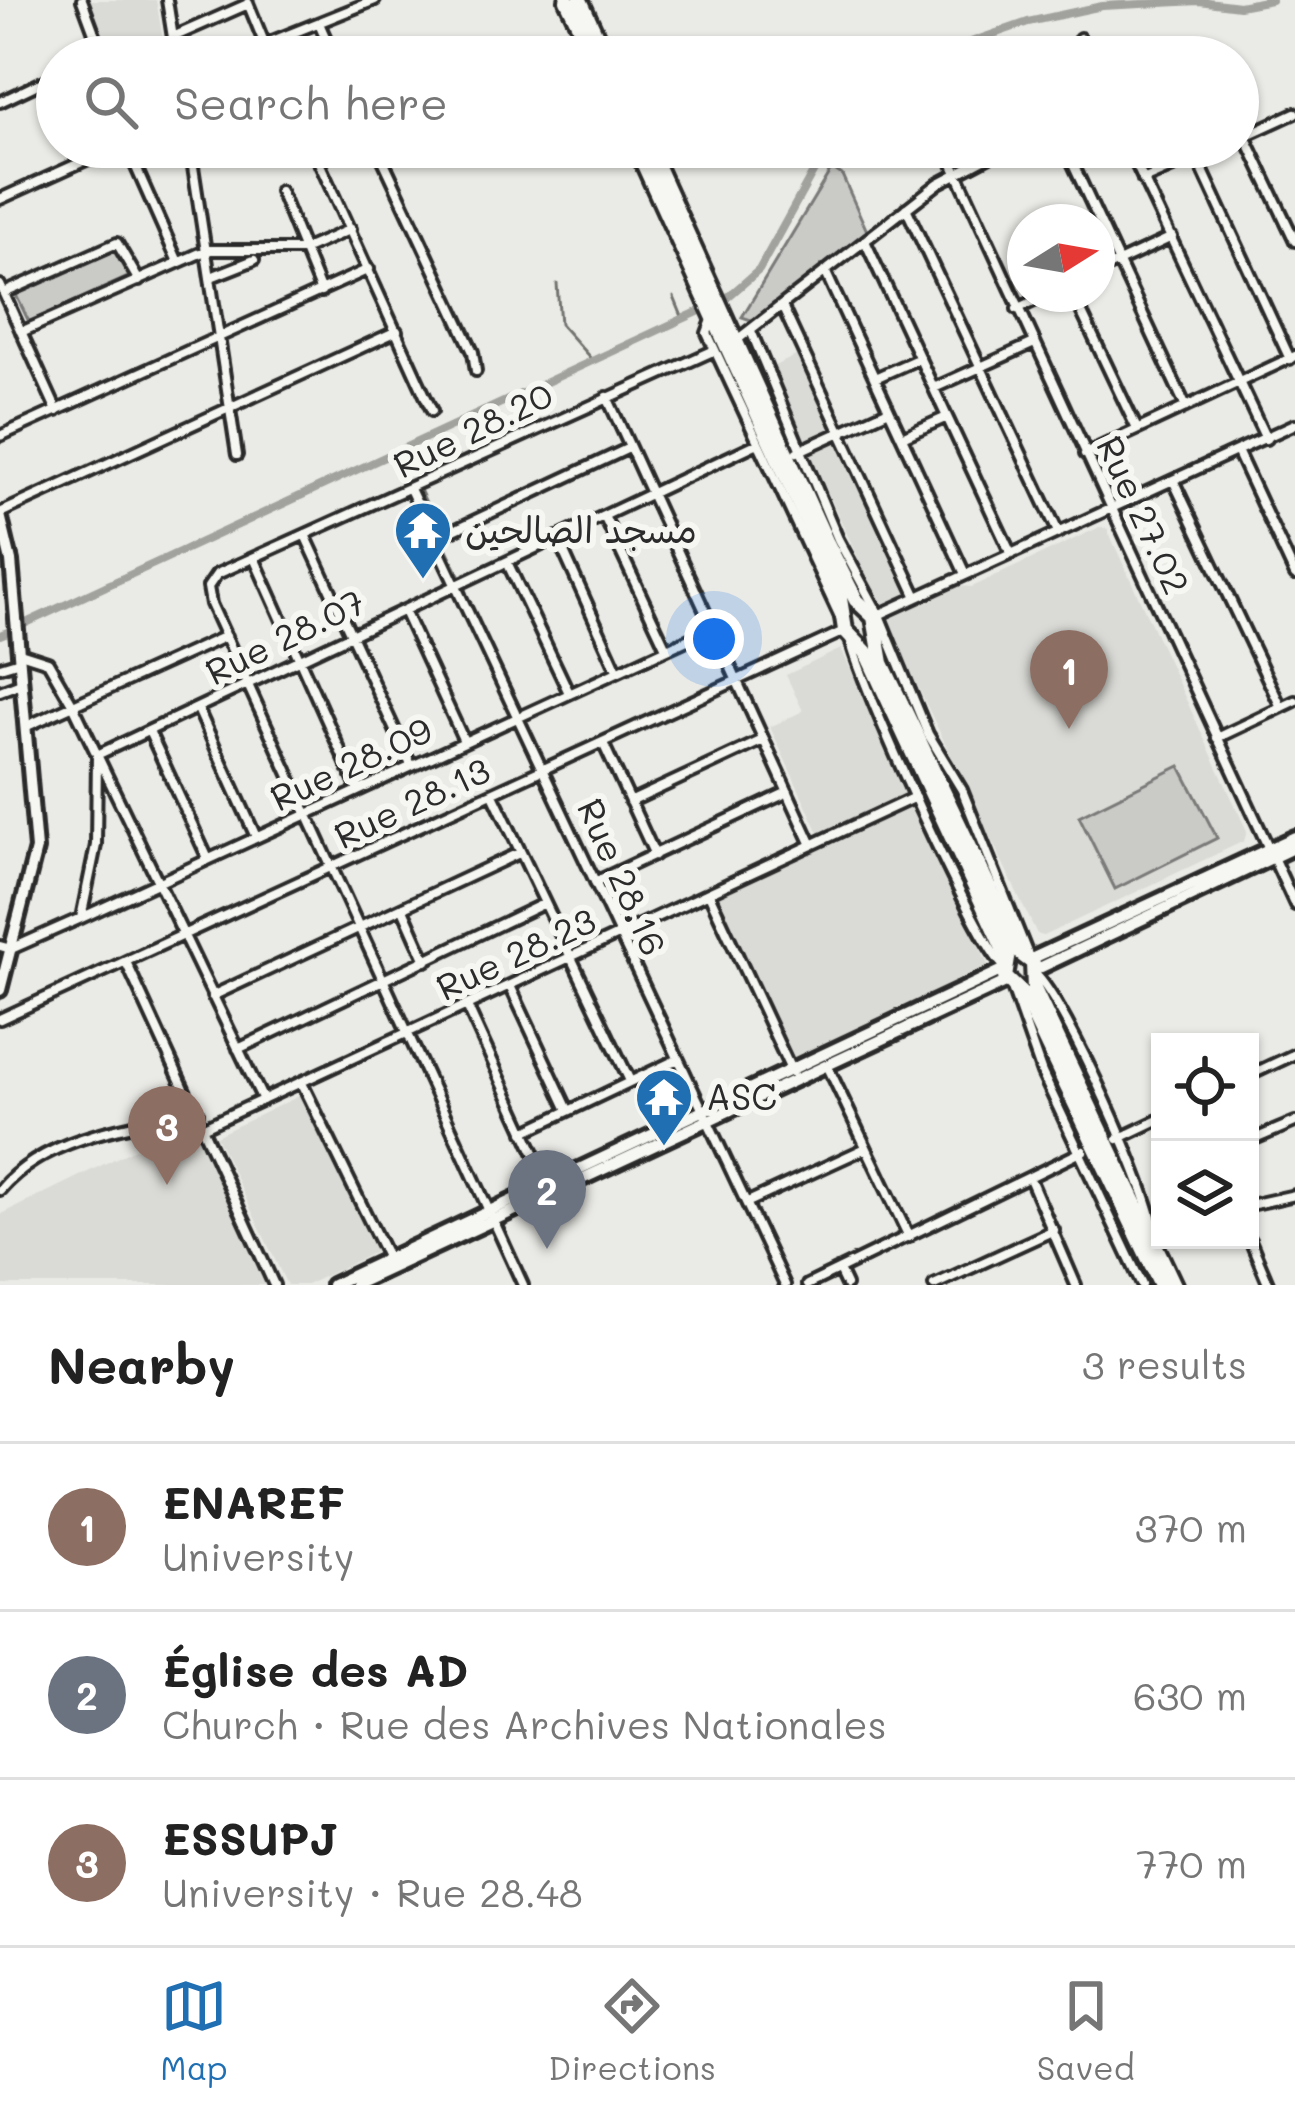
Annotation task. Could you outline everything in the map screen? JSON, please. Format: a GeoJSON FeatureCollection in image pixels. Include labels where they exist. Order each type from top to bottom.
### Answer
{"type":"FeatureCollection","features":[{"type":"Feature","properties":{"kind":"highway"},"geometry":{"type":"LineString","coordinates":[[567,0],[584,36]]}},
{"type":"Feature","properties":{"kind":"highway"},"geometry":{"type":"LineString","coordinates":[[580,0],[596,36]]}},
{"type":"Feature","properties":{"kind":"highway"},"geometry":{"type":"LineString","coordinates":[[646,168],[714,313],[848,629],[1020,970]]}},
{"type":"Feature","properties":{"kind":"highway"},"geometry":{"type":"LineString","coordinates":[[659,168],[744,336],[849,590],[872,618],[882,663],[1100,1145],[1151,1232]]}},
{"type":"Feature","properties":{"kind":"highway"},"geometry":{"type":"LineString","coordinates":[[848,629],[872,618]]}},
{"type":"Feature","properties":{"kind":"highway"},"geometry":{"type":"LineString","coordinates":[[848,629],[872,618]]}},
{"type":"Feature","properties":{"kind":"highway"},"geometry":{"type":"LineString","coordinates":[[1155,1249],[1161,1285]]}},
{"type":"Feature","properties":{"kind":"highway"},"geometry":{"type":"LineString","coordinates":[[1158,1249],[1174,1285]]}},
{"type":"Feature","properties":{"kind":"street"},"geometry":{"type":"LineString","coordinates":[[82,0],[94,36]]}},
{"type":"Feature","properties":{"kind":"street"},"geometry":{"type":"LineString","coordinates":[[167,0],[173,36]]}},
{"type":"Feature","properties":{"kind":"street"},"geometry":{"type":"LineString","coordinates":[[286,36],[374,0]]}},
{"type":"Feature","properties":{"kind":"street"},"geometry":{"type":"LineString","coordinates":[[175,36],[247,2],[262,36]]}},
{"type":"Feature","properties":{"kind":"street"},"geometry":{"type":"LineString","coordinates":[[319,23],[325,36]]}},
{"type":"Feature","properties":{"kind":"street"},"geometry":{"type":"LineString","coordinates":[[0,102],[36,86]]}},
{"type":"Feature","properties":{"kind":"street"},"geometry":{"type":"LineString","coordinates":[[1259,130],[1295,113]]}},
{"type":"Feature","properties":{"kind":"street"},"geometry":{"type":"LineString","coordinates":[[0,199],[69,168]]}},
{"type":"Feature","properties":{"kind":"street"},"geometry":{"type":"LineString","coordinates":[[136,168],[178,262]]}},
{"type":"Feature","properties":{"kind":"street"},"geometry":{"type":"LineString","coordinates":[[194,168],[237,455]]}},
{"type":"Feature","properties":{"kind":"street"},"geometry":{"type":"LineString","coordinates":[[322,168],[432,411]]}},
{"type":"Feature","properties":{"kind":"street"},"geometry":{"type":"LineString","coordinates":[[387,168],[473,352],[476,371]]}},
{"type":"Feature","properties":{"kind":"street","name":"Rue 27.02"},"geometry":{"type":"LineString","coordinates":[[955,168],[1007,286]]}},
{"type":"Feature","properties":{"kind":"street"},"geometry":{"type":"LineString","coordinates":[[744,336],[962,168]]}},
{"type":"Feature","properties":{"kind":"street"},"geometry":{"type":"LineString","coordinates":[[1074,168],[1186,407]]}},
{"type":"Feature","properties":{"kind":"street"},"geometry":{"type":"LineString","coordinates":[[1138,168],[1266,439]]}},
{"type":"Feature","properties":{"kind":"street"},"geometry":{"type":"LineString","coordinates":[[1143,180],[1165,168]]}},
{"type":"Feature","properties":{"kind":"street"},"geometry":{"type":"LineString","coordinates":[[1085,454],[1292,357],[1202,168]]}},
{"type":"Feature","properties":{"kind":"street"},"geometry":{"type":"LineString","coordinates":[[1257,168],[1295,241]]}},
{"type":"Feature","properties":{"kind":"street"},"geometry":{"type":"LineString","coordinates":[[280,191],[321,292]]}},
{"type":"Feature","properties":{"kind":"street"},"geometry":{"type":"LineString","coordinates":[[906,208],[1058,532]]}},
{"type":"Feature","properties":{"kind":"street"},"geometry":{"type":"LineString","coordinates":[[21,332],[208,250],[303,250],[351,229]]}},
{"type":"Feature","properties":{"kind":"street"},"geometry":{"type":"LineString","coordinates":[[1117,262],[1172,237]]}},
{"type":"Feature","properties":{"kind":"street"},"geometry":{"type":"LineString","coordinates":[[865,241],[1011,554]]}},
{"type":"Feature","properties":{"kind":"street"},"geometry":{"type":"LineString","coordinates":[[57,411],[2,289],[117,243],[139,281]]}},
{"type":"Feature","properties":{"kind":"street"},"geometry":{"type":"LineString","coordinates":[[211,277],[254,260]]}},
{"type":"Feature","properties":{"kind":"street"},"geometry":{"type":"LineString","coordinates":[[0,436],[369,269]]}},
{"type":"Feature","properties":{"kind":"street"},"geometry":{"type":"LineString","coordinates":[[825,272],[965,574]]}},
{"type":"Feature","properties":{"kind":"street"},"geometry":{"type":"LineString","coordinates":[[782,306],[917,597]]}},
{"type":"Feature","properties":{"kind":"street","name":"Rue 27.02"},"geometry":{"type":"LineString","coordinates":[[1018,312],[1295,905]]}},
{"type":"Feature","properties":{"kind":"street"},"geometry":{"type":"LineString","coordinates":[[1082,312],[1137,429]]}},
{"type":"Feature","properties":{"kind":"street"},"geometry":{"type":"LineString","coordinates":[[714,313],[707,333],[834,615],[848,629],[915,797],[972,916],[1083,1052],[1100,1145],[1142,1285]]}},
{"type":"Feature","properties":{"kind":"street"},"geometry":{"type":"LineString","coordinates":[[0,990],[6,948],[36,862],[28,726],[0,514],[397,331]]}},
{"type":"Feature","properties":{"kind":"street"},"geometry":{"type":"LineString","coordinates":[[934,388],[1032,344]]}},
{"type":"Feature","properties":{"kind":"street","name":"Rue 28.20"},"geometry":{"type":"LineString","coordinates":[[226,635],[208,587],[217,574],[715,350]]}},
{"type":"Feature","properties":{"kind":"street"},"geometry":{"type":"LineString","coordinates":[[874,378],[920,358]]}},
{"type":"Feature","properties":{"kind":"street"},"geometry":{"type":"LineString","coordinates":[[607,397],[812,845]]}},
{"type":"Feature","properties":{"kind":"street"},"geometry":{"type":"LineString","coordinates":[[794,453],[889,410]]}},
{"type":"Feature","properties":{"kind":"street"},"geometry":{"type":"LineString","coordinates":[[902,437],[947,417]]}},
{"type":"Feature","properties":{"kind":"street"},"geometry":{"type":"LineString","coordinates":[[872,618],[1295,424]]}},
{"type":"Feature","properties":{"kind":"street","name":"Rue 28.07"},"geometry":{"type":"LineString","coordinates":[[97,755],[756,444]]}},
{"type":"Feature","properties":{"kind":"street"},"geometry":{"type":"LineString","coordinates":[[435,539],[630,448]]}},
{"type":"Feature","properties":{"kind":"street"},"geometry":{"type":"LineString","coordinates":[[1238,453],[1295,575]]}},
{"type":"Feature","properties":{"kind":"street"},"geometry":{"type":"LineString","coordinates":[[1174,482],[1281,707]]}},
{"type":"Feature","properties":{"kind":"street","name":"Rue 28.16"},"geometry":{"type":"LineString","coordinates":[[411,490],[785,1285]]}},
{"type":"Feature","properties":{"kind":"street"},"geometry":{"type":"LineString","coordinates":[[604,516],[666,649]]}},
{"type":"Feature","properties":{"kind":"street"},"geometry":{"type":"LineString","coordinates":[[306,536],[411,765]]}},
{"type":"Feature","properties":{"kind":"street"},"geometry":{"type":"LineString","coordinates":[[557,537],[617,670]]}},
{"type":"Feature","properties":{"kind":"street"},"geometry":{"type":"LineString","coordinates":[[255,560],[358,790]]}},
{"type":"Feature","properties":{"kind":"street"},"geometry":{"type":"LineString","coordinates":[[508,562],[569,693]]}},
{"type":"Feature","properties":{"kind":"street"},"geometry":{"type":"LineString","coordinates":[[0,599],[14,597]]}},
{"type":"Feature","properties":{"kind":"street"},"geometry":{"type":"LineString","coordinates":[[404,611],[464,741]]}},
{"type":"Feature","properties":{"kind":"street","name":"Rue 28.09"},"geometry":{"type":"LineString","coordinates":[[6,948],[713,628]]}},
{"type":"Feature","properties":{"kind":"street","name":"Rue 28.13"},"geometry":{"type":"LineString","coordinates":[[0,1019],[333,871],[848,629]]}},
{"type":"Feature","properties":{"kind":"street"},"geometry":{"type":"LineString","coordinates":[[28,726],[226,635],[524,1285]]}},
{"type":"Feature","properties":{"kind":"street"},"geometry":{"type":"LineString","coordinates":[[0,667],[20,657],[48,662],[74,707],[262,1100]]}},
{"type":"Feature","properties":{"kind":"street"},"geometry":{"type":"LineString","coordinates":[[0,691],[22,682]]}},
{"type":"Feature","properties":{"kind":"street"},"geometry":{"type":"LineString","coordinates":[[1216,738],[1295,701]]}},
{"type":"Feature","properties":{"kind":"street"},"geometry":{"type":"LineString","coordinates":[[198,709],[256,837]]}},
{"type":"Feature","properties":{"kind":"street"},"geometry":{"type":"LineString","coordinates":[[149,731],[208,859]]}},
{"type":"Feature","properties":{"kind":"street"},"geometry":{"type":"LineString","coordinates":[[630,802],[764,740]]}},
{"type":"Feature","properties":{"kind":"street"},"geometry":{"type":"LineString","coordinates":[[603,743],[655,855]]}},
{"type":"Feature","properties":{"kind":"street"},"geometry":{"type":"LineString","coordinates":[[80,918],[96,844],[97,755]]}},
{"type":"Feature","properties":{"kind":"street"},"geometry":{"type":"LineString","coordinates":[[595,882],[788,793]]}},
{"type":"Feature","properties":{"kind":"street"},"geometry":{"type":"LineString","coordinates":[[493,794],[630,1081]]}},
{"type":"Feature","properties":{"kind":"street","name":"Rue 28.23"},"geometry":{"type":"LineString","coordinates":[[204,1127],[915,797]]}},
{"type":"Feature","properties":{"kind":"street"},"geometry":{"type":"LineString","coordinates":[[354,1285],[792,1072],[1271,853],[1295,837]]}},
{"type":"Feature","properties":{"kind":"street"},"geometry":{"type":"LineString","coordinates":[[1271,853],[1295,847]]}},
{"type":"Feature","properties":{"kind":"street"},"geometry":{"type":"LineString","coordinates":[[212,996],[519,853]]}},
{"type":"Feature","properties":{"kind":"street"},"geometry":{"type":"LineString","coordinates":[[709,894],[792,1072]]}},
{"type":"Feature","properties":{"kind":"street"},"geometry":{"type":"LineString","coordinates":[[238,1049],[543,904]]}},
{"type":"Feature","properties":{"kind":"street"},"geometry":{"type":"LineString","coordinates":[[403,909],[426,961]]}},
{"type":"Feature","properties":{"kind":"street"},"geometry":{"type":"LineString","coordinates":[[128,964],[274,1285]]}},
{"type":"Feature","properties":{"kind":"street"},"geometry":{"type":"LineString","coordinates":[[332,1285],[492,1216],[549,1184],[827,1065],[1020,970]]}},
{"type":"Feature","properties":{"kind":"street"},"geometry":{"type":"LineString","coordinates":[[511,988],[568,1110]]}},
{"type":"Feature","properties":{"kind":"street"},"geometry":{"type":"LineString","coordinates":[[468,1008],[549,1184]]}},
{"type":"Feature","properties":{"kind":"street"},"geometry":{"type":"LineString","coordinates":[[1259,1071],[1295,1054]]}},
{"type":"Feature","properties":{"kind":"street"},"geometry":{"type":"LineString","coordinates":[[524,1132],[676,1060]]}},
{"type":"Feature","properties":{"kind":"street"},"geometry":{"type":"LineString","coordinates":[[827,1065],[909,1237]]}},
{"type":"Feature","properties":{"kind":"street"},"geometry":{"type":"LineString","coordinates":[[302,1083],[388,1259]]}},
{"type":"Feature","properties":{"kind":"street"},"geometry":{"type":"LineString","coordinates":[[0,1190],[17,1171],[63,1147],[197,1113]]}},
{"type":"Feature","properties":{"kind":"street"},"geometry":{"type":"LineString","coordinates":[[1259,1137],[1295,1122]]}},
{"type":"Feature","properties":{"kind":"street"},"geometry":{"type":"LineString","coordinates":[[806,1285],[1151,1123]]}},
{"type":"Feature","properties":{"kind":"street"},"geometry":{"type":"LineString","coordinates":[[1100,1145],[1151,1232]]}},
{"type":"Feature","properties":{"kind":"street"},"geometry":{"type":"LineString","coordinates":[[747,1203],[866,1148]]}},
{"type":"Feature","properties":{"kind":"street"},"geometry":{"type":"LineString","coordinates":[[1030,1180],[1073,1284]]}},
{"type":"Feature","properties":{"kind":"street"},"geometry":{"type":"LineString","coordinates":[[1259,1204],[1294,1198]]}},
{"type":"Feature","properties":{"kind":"street"},"geometry":{"type":"LineString","coordinates":[[934,1285],[1054,1230]]}},
{"type":"Feature","properties":{"kind":"street"},"geometry":{"type":"LineString","coordinates":[[1254,1249],[1269,1285]]}},
{"type":"Feature","properties":{"kind":"street"},"geometry":{"type":"LineString","coordinates":[[839,1270],[846,1285]]}},
{"type":"Feature","properties":{"kind":"shaded area"},"geometry":{"type":"Polygon","coordinates":[[[87,0],[156,0],[162,36],[101,36],[87,0]]]}},
{"type":"Feature","properties":{"kind":"shaded area"},"geometry":{"type":"Polygon","coordinates":[[[832,168],[842,175],[867,231],[757,322],[742,317],[832,168]]]}},
{"type":"Feature","properties":{"kind":"shaded area"},"geometry":{"type":"Polygon","coordinates":[[[119,249],[132,275],[29,322],[16,295],[119,249]]]}},
{"type":"Feature","properties":{"kind":"shaded area"},"geometry":{"type":"Polygon","coordinates":[[[800,354],[911,591],[880,605],[770,368],[800,354]]]}},
{"type":"Feature","properties":{"kind":"shaded area"},"geometry":{"type":"Polygon","coordinates":[[[1100,527],[1107,529],[1247,831],[1244,841],[1043,936],[1037,934],[889,627],[890,617],[959,586],[972,587],[1100,527]]]}},
{"type":"Feature","properties":{"kind":"shaded area"},"geometry":{"type":"Polygon","coordinates":[[[841,649],[909,794],[820,835],[770,727],[803,711],[786,675],[841,649]]]}},
{"type":"Feature","properties":{"kind":"shaded area"},"geometry":{"type":"Polygon","coordinates":[[[1180,766],[1217,838],[1115,889],[1079,816],[1180,766]]]}},
{"type":"Feature","properties":{"kind":"shaded area"},"geometry":{"type":"Polygon","coordinates":[[[913,805],[993,976],[795,1067],[714,897],[913,805]]]}},
{"type":"Feature","properties":{"kind":"shaded area"},"geometry":{"type":"Polygon","coordinates":[[[301,1095],[375,1252],[306,1285],[287,1285],[216,1136],[301,1095]]]}},
{"type":"Feature","properties":{"kind":"shaded area"},"geometry":{"type":"Polygon","coordinates":[[[192,1121],[265,1285],[0,1285],[0,1215],[192,1121]]]}},
{"type":"Feature","properties":{"kind":"waterway"},"geometry":{"type":"LineString","coordinates":[[988,36],[1102,6],[1199,1],[1239,6],[1271,0]]}},
{"type":"Feature","properties":{"kind":"waterway"},"geometry":{"type":"LineString","coordinates":[[729,296],[759,270],[815,168]]}},
{"type":"Feature","properties":{"kind":"waterway"},"geometry":{"type":"LineString","coordinates":[[557,284],[560,324],[593,361]]}},
{"type":"Feature","properties":{"kind":"waterway"},"geometry":{"type":"LineString","coordinates":[[674,297],[683,319]]}},
{"type":"Feature","properties":{"kind":"waterway"},"geometry":{"type":"LineString","coordinates":[[26,623],[702,310]]}},
{"type":"Feature","properties":{"kind":"waterway"},"geometry":{"type":"LineString","coordinates":[[402,449],[416,480]]}},
{"type":"Feature","properties":{"kind":"waterway"},"geometry":{"type":"LineString","coordinates":[[421,492],[439,531]]}},
{"type":"Feature","properties":{"kind":"waterway"},"geometry":{"type":"LineString","coordinates":[[443,541],[460,577]]}},
{"type":"Feature","properties":{"kind":"waterway"},"geometry":{"type":"LineString","coordinates":[[464,587],[466,592]]}},
{"type":"Feature","properties":{"kind":"waterway"},"geometry":{"type":"LineString","coordinates":[[0,635],[10,631]]}},
{"type":"Feature","properties":{"kind":"waterway"},"geometry":{"type":"LineString","coordinates":[[510,686],[521,710]]}},
{"type":"Feature","properties":{"kind":"waterway"},"geometry":{"type":"LineString","coordinates":[[526,720],[545,763]]}},
{"type":"Feature","properties":{"kind":"waterway"},"geometry":{"type":"LineString","coordinates":[[551,774],[559,792]]}},
{"type":"Feature","properties":{"kind":"waterway"},"geometry":{"type":"LineString","coordinates":[[1100,1171],[1098,1178],[1134,1257]]}},
{"type":"Feature","properties":{"kind":"waterway"},"geometry":{"type":"LineString","coordinates":[[1140,1269],[1147,1285]]}},
{"type":"Feature","properties":{"kind":"place","name":"مسجد الصالحين"},"geometry":{"type":"Point","coordinates":[423,581]}},
{"type":"Feature","properties":{"kind":"place","name":"ENAREF"},"geometry":{"type":"Point","coordinates":[1069,729]}},
{"type":"Feature","properties":{"kind":"place","name":"ASC"},"geometry":{"type":"Point","coordinates":[664,1148]}},
{"type":"Feature","properties":{"kind":"place","name":"ESSUPJ"},"geometry":{"type":"Point","coordinates":[167,1185]}},
{"type":"Feature","properties":{"kind":"place","name":"Église des AD"},"geometry":{"type":"Point","coordinates":[547,1249]}}]}
